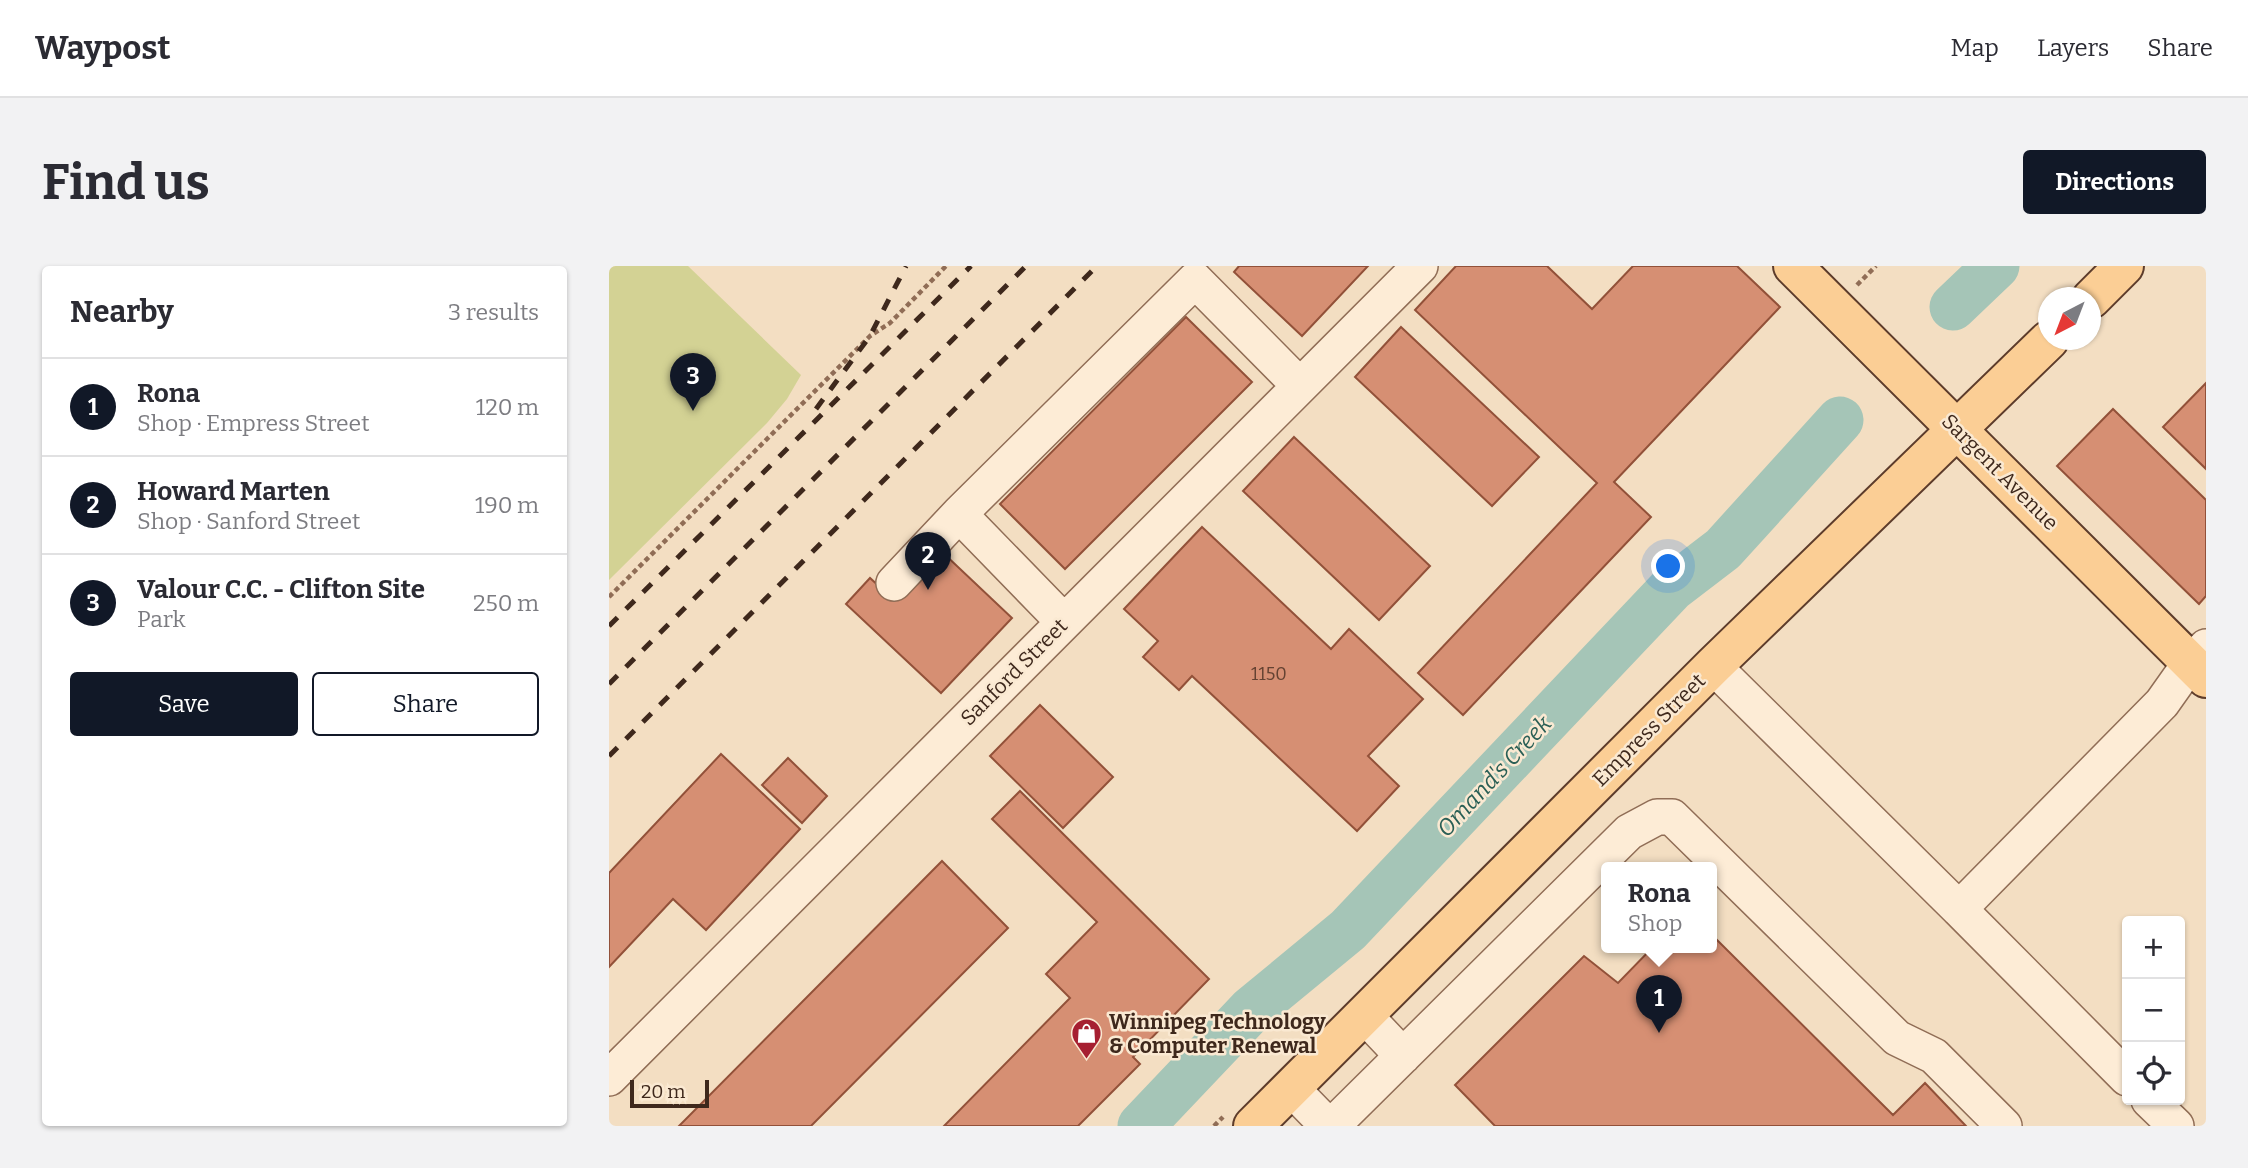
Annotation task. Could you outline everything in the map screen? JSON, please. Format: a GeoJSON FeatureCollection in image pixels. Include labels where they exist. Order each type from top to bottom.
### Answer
{"type":"FeatureCollection","features":[{"type":"Feature","properties":{"kind":"main road","name":"Sargent Avenue"},"geometry":{"type":"LineString","coordinates":[[1793,266],[2201,662]]}},
{"type":"Feature","properties":{"kind":"main road"},"geometry":{"type":"LineString","coordinates":[[2101,289],[2124,266]]}},
{"type":"Feature","properties":{"kind":"main road","name":"Empress Street"},"geometry":{"type":"LineString","coordinates":[[1253,1126],[1713,666],[2039,350]]}},
{"type":"Feature","properties":{"kind":"street","name":"Sanford Street"},"geometry":{"type":"LineString","coordinates":[[609,1078],[1420,266]]}},
{"type":"Feature","properties":{"kind":"street"},"geometry":{"type":"LineString","coordinates":[[894,583],[1202,273],[1300,386]]}},
{"type":"Feature","properties":{"kind":"street"},"geometry":{"type":"LineString","coordinates":[[960,514],[1064,622]]}},
{"type":"Feature","properties":{"kind":"street"},"geometry":{"type":"LineString","coordinates":[[1959,909],[2201,662]]}},
{"type":"Feature","properties":{"kind":"street"},"geometry":{"type":"LineString","coordinates":[[1713,666],[2122,1073]]}},
{"type":"Feature","properties":{"kind":"street"},"geometry":{"type":"LineString","coordinates":[[1291,1088],[1330,1126],[1629,832],[1657,817],[1672,817],[1897,1038],[1934,1056],[2004,1126]]}},
{"type":"Feature","properties":{"kind":"street"},"geometry":{"type":"LineString","coordinates":[[1364,1015],[1403,1056]]}},
{"type":"Feature","properties":{"kind":"street"},"geometry":{"type":"LineString","coordinates":[[2154,1105],[2176,1126]]}},
{"type":"Feature","properties":{"kind":"path"},"geometry":{"type":"LineString","coordinates":[[609,597],[870,336],[890,323],[946,266]]}},
{"type":"Feature","properties":{"kind":"shaded area"},"geometry":{"type":"Polygon","coordinates":[[[609,266],[688,266],[801,375],[787,399],[767,423],[609,580],[609,266]]]}},
{"type":"Feature","properties":{"kind":"building"},"geometry":{"type":"Polygon","coordinates":[[[1239,266],[1368,266],[1302,336],[1234,272],[1239,266]]]}},
{"type":"Feature","properties":{"kind":"building"},"geometry":{"type":"Polygon","coordinates":[[[1456,266],[1547,266],[1592,309],[1633,266],[1737,266],[1780,307],[1614,482],[1651,517],[1463,715],[1418,673],[1597,483],[1415,310],[1456,266]]]}},
{"type":"Feature","properties":{"kind":"building"},"geometry":{"type":"Polygon","coordinates":[[[1186,317],[1252,382],[1065,569],[1000,504],[1186,317]]]}},
{"type":"Feature","properties":{"kind":"building"},"geometry":{"type":"Polygon","coordinates":[[[1401,327],[1539,457],[1492,506],[1355,377],[1401,327]]]}},
{"type":"Feature","properties":{"kind":"building"},"geometry":{"type":"Polygon","coordinates":[[[2206,383],[2206,469],[2163,427],[2206,383]]]}},
{"type":"Feature","properties":{"kind":"building"},"geometry":{"type":"Polygon","coordinates":[[[2113,409],[2206,500],[2206,596],[2199,604],[2057,466],[2113,409]]]}},
{"type":"Feature","properties":{"kind":"building"},"geometry":{"type":"Polygon","coordinates":[[[1294,437],[1430,566],[1379,620],[1243,491],[1294,437]]]}},
{"type":"Feature","properties":{"kind":"building"},"geometry":{"type":"Polygon","coordinates":[[[1202,527],[1331,649],[1349,629],[1423,699],[1368,756],[1399,786],[1357,831],[1192,676],[1179,690],[1143,657],[1158,641],[1124,609],[1202,527]]]}},
{"type":"Feature","properties":{"kind":"building"},"geometry":{"type":"Polygon","coordinates":[[[940,550],[1012,618],[941,693],[846,604],[870,578],[893,599],[940,550]]]}},
{"type":"Feature","properties":{"kind":"building"},"geometry":{"type":"Polygon","coordinates":[[[1040,705],[1113,777],[1063,828],[990,756],[1040,705]]]}},
{"type":"Feature","properties":{"kind":"building"},"geometry":{"type":"Polygon","coordinates":[[[721,754],[800,829],[706,930],[673,899],[609,967],[609,873],[721,754]]]}},
{"type":"Feature","properties":{"kind":"building"},"geometry":{"type":"Polygon","coordinates":[[[788,758],[827,796],[802,823],[762,785],[788,758]]]}},
{"type":"Feature","properties":{"kind":"building"},"geometry":{"type":"Polygon","coordinates":[[[1020,791],[1209,979],[1133,1057],[1140,1064],[1078,1126],[944,1126],[1070,998],[1046,974],[1097,922],[992,819],[1020,791]]]}},
{"type":"Feature","properties":{"kind":"building"},"geometry":{"type":"Polygon","coordinates":[[[942,861],[1008,928],[811,1126],[679,1126],[942,861]]]}},
{"type":"Feature","properties":{"kind":"building"},"geometry":{"type":"Polygon","coordinates":[[[1717,940],[1893,1115],[1925,1083],[1966,1126],[1495,1126],[1455,1085],[1584,956],[1618,983],[1647,953],[1717,953],[1717,940]]]}},
{"type":"Feature","properties":{"kind":"waterway","name":"Omand's Creek"},"geometry":{"type":"LineString","coordinates":[[1953,307],[1996,266]]}},
{"type":"Feature","properties":{"kind":"waterway","name":"Omand's Creek"},"geometry":{"type":"LineString","coordinates":[[1141,1126],[1251,1010],[1348,930],[1672,588],[1723,549],[1840,420]]}},
{"type":"Feature","properties":{"kind":"railway"},"geometry":{"type":"LineString","coordinates":[[816,409],[870,336],[906,266]]}},
{"type":"Feature","properties":{"kind":"railway"},"geometry":{"type":"LineString","coordinates":[[609,626],[971,266]]}},
{"type":"Feature","properties":{"kind":"railway"},"geometry":{"type":"LineString","coordinates":[[609,684],[1026,266]]}},
{"type":"Feature","properties":{"kind":"railway"},"geometry":{"type":"LineString","coordinates":[[609,756],[1097,266]]}},
{"type":"Feature","properties":{"kind":"place","name":"Valour C.C. - Clifton Site"},"geometry":{"type":"Point","coordinates":[693,411]}},
{"type":"Feature","properties":{"kind":"place","name":"Howard Marten"},"geometry":{"type":"Point","coordinates":[928,590]}},
{"type":"Feature","properties":{"kind":"place","name":"Rona"},"geometry":{"type":"Point","coordinates":[1659,1033]}},
{"type":"Feature","properties":{"kind":"place","name":"Winnipeg Technology & Computer Renewal"},"geometry":{"type":"Point","coordinates":[1086,1061]}}]}
